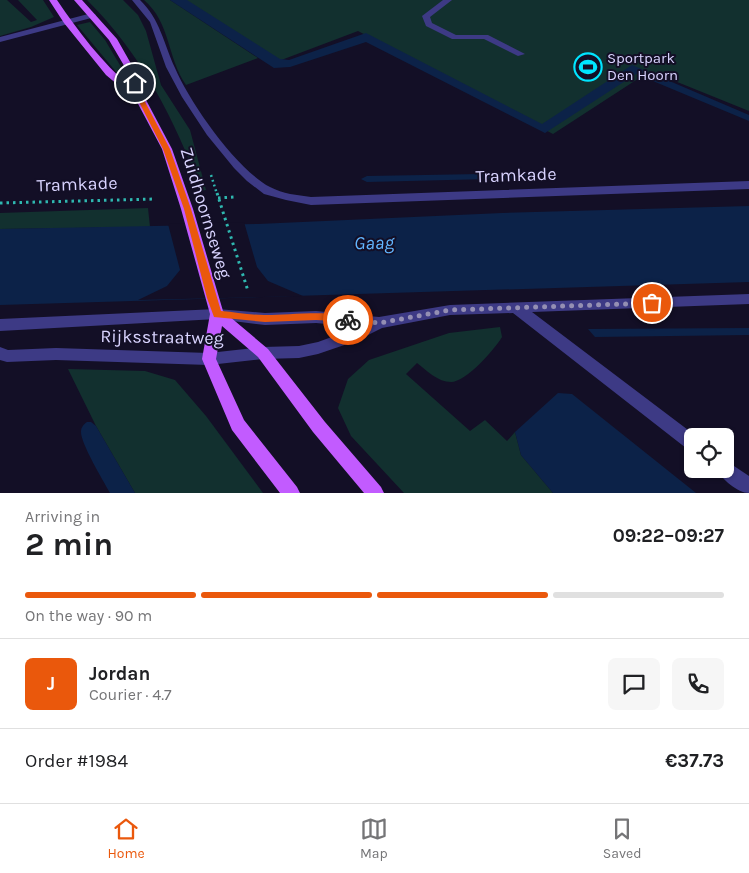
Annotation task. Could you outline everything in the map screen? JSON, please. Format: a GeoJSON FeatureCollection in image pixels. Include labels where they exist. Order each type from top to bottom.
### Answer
{"type":"FeatureCollection","features":[{"type":"Feature","properties":{"kind":"main road","name":"Zuidhoornseweg"},"geometry":{"type":"LineString","coordinates":[[53,0],[67,21],[109,73],[140,98]]}},
{"type":"Feature","properties":{"kind":"main road","name":"Zuidhoornseweg"},"geometry":{"type":"LineString","coordinates":[[78,0],[113,39],[130,69],[140,98],[167,149],[187,209],[211,298],[218,314],[262,353],[319,427],[375,493]]}},
{"type":"Feature","properties":{"kind":"main road"},"geometry":{"type":"LineString","coordinates":[[218,314],[209,359],[238,425],[291,493]]}},
{"type":"Feature","properties":{"kind":"street","name":"Zuidhoornseweg"},"geometry":{"type":"LineString","coordinates":[[136,0],[155,22],[171,67],[184,96],[206,126],[243,171],[264,189],[284,197]]}},
{"type":"Feature","properties":{"kind":"street"},"geometry":{"type":"LineString","coordinates":[[448,0],[426,16],[429,24],[454,37],[485,37],[521,54]]}},
{"type":"Feature","properties":{"kind":"street"},"geometry":{"type":"LineString","coordinates":[[0,40],[92,14]]}},
{"type":"Feature","properties":{"kind":"street","name":"Tramkade"},"geometry":{"type":"LineString","coordinates":[[284,197],[311,200],[749,186]]}},
{"type":"Feature","properties":{"kind":"street","name":"Rijksstraatweg"},"geometry":{"type":"LineString","coordinates":[[0,325],[218,314],[265,319],[316,317],[379,323],[450,310],[749,299]]}},
{"type":"Feature","properties":{"kind":"street"},"geometry":{"type":"LineString","coordinates":[[516,308],[684,437]]}},
{"type":"Feature","properties":{"kind":"street","name":"Rijksstraatweg"},"geometry":{"type":"LineString","coordinates":[[2,358],[74,354],[209,359],[262,353],[299,352],[351,337],[379,323]]}},
{"type":"Feature","properties":{"kind":"street"},"geometry":{"type":"LineString","coordinates":[[734,475],[749,487]]}},
{"type":"Feature","properties":{"kind":"path"},"geometry":{"type":"LineString","coordinates":[[218,198],[227,198]]}},
{"type":"Feature","properties":{"kind":"path","name":"Tramkade"},"geometry":{"type":"LineString","coordinates":[[0,204],[156,199]]}},
{"type":"Feature","properties":{"kind":"path","name":"Zuidhoornseweg"},"geometry":{"type":"LineString","coordinates":[[222,207],[251,297]]}},
{"type":"Feature","properties":{"kind":"green space"},"geometry":{"type":"Polygon","coordinates":[[[0,0],[7,0],[31,22],[37,20],[18,0],[43,0],[54,17],[31,27],[0,36],[0,0]]]}},
{"type":"Feature","properties":{"kind":"green space"},"geometry":{"type":"Polygon","coordinates":[[[87,0],[123,0],[138,15],[146,31],[161,85],[190,130],[206,190],[201,191],[168,114],[140,65],[124,42],[87,0]]]}},
{"type":"Feature","properties":{"kind":"green space"},"geometry":{"type":"Polygon","coordinates":[[[144,0],[170,0],[258,58],[186,85],[175,64],[159,19],[144,0]]]}},
{"type":"Feature","properties":{"kind":"green space","name":"Sportpark Den Hoorn"},"geometry":{"type":"Polygon","coordinates":[[[181,0],[749,0],[749,111],[650,71],[553,134],[358,31],[276,62],[181,0]]]}},
{"type":"Feature","properties":{"kind":"green space"},"geometry":{"type":"Polygon","coordinates":[[[90,22],[105,40],[127,77],[122,79],[77,25],[90,22]]]}},
{"type":"Feature","properties":{"kind":"green space"},"geometry":{"type":"Polygon","coordinates":[[[148,208],[150,227],[0,229],[0,213],[148,208]]]}},
{"type":"Feature","properties":{"kind":"green space"},"geometry":{"type":"Polygon","coordinates":[[[500,327],[502,337],[493,350],[472,371],[457,381],[446,382],[433,376],[417,363],[406,374],[470,431],[485,420],[507,441],[515,432],[521,455],[553,493],[404,493],[351,436],[338,408],[348,379],[369,360],[449,333],[500,327]]]}},
{"type":"Feature","properties":{"kind":"green space"},"geometry":{"type":"Polygon","coordinates":[[[68,369],[145,371],[175,380],[206,416],[263,493],[135,493],[96,426],[68,369]]]}},
{"type":"Feature","properties":{"kind":"water"},"geometry":{"type":"Polygon","coordinates":[[[170,0],[187,0],[280,59],[289,60],[366,33],[542,124],[632,65],[749,115],[749,121],[636,74],[545,133],[366,42],[290,67],[274,68],[170,0]]]}},
{"type":"Feature","properties":{"kind":"water","name":"Gaag"},"geometry":{"type":"Polygon","coordinates":[[[749,206],[749,282],[0,305],[0,229],[258,224],[502,213],[749,206]]]}},
{"type":"Feature","properties":{"kind":"water"},"geometry":{"type":"Polygon","coordinates":[[[749,328],[749,335],[595,337],[588,329],[749,328]]]}},
{"type":"Feature","properties":{"kind":"water"},"geometry":{"type":"Polygon","coordinates":[[[558,393],[572,394],[696,493],[553,493],[521,455],[515,432],[558,393]]]}},
{"type":"Feature","properties":{"kind":"water"},"geometry":{"type":"Polygon","coordinates":[[[87,422],[91,422],[96,426],[135,493],[110,493],[82,438],[81,432],[87,422]]]}},
{"type":"Feature","properties":{"kind":"pier"},"geometry":{"type":"Polygon","coordinates":[[[244,222],[257,267],[268,281],[303,296],[138,300],[167,286],[180,270],[168,224],[244,222]]]}},
{"type":"Feature","properties":{"kind":"waterway"},"geometry":{"type":"LineString","coordinates":[[367,179],[531,176]]}},
{"type":"Feature","properties":{"kind":"way so far"},"geometry":{"type":"LineString","coordinates":[[348,320],[379,323],[450,310],[652,303]]}},
{"type":"Feature","properties":{"kind":"place","name":"Sportpark Den Hoorn"},"geometry":{"type":"Point","coordinates":[588,67]}},
{"type":"Feature","properties":{"kind":"route"},"geometry":{"type":"LineString","coordinates":[[135,83],[140,98],[167,149],[187,209],[211,298],[218,314],[265,319],[316,317],[348,320]]}}]}
